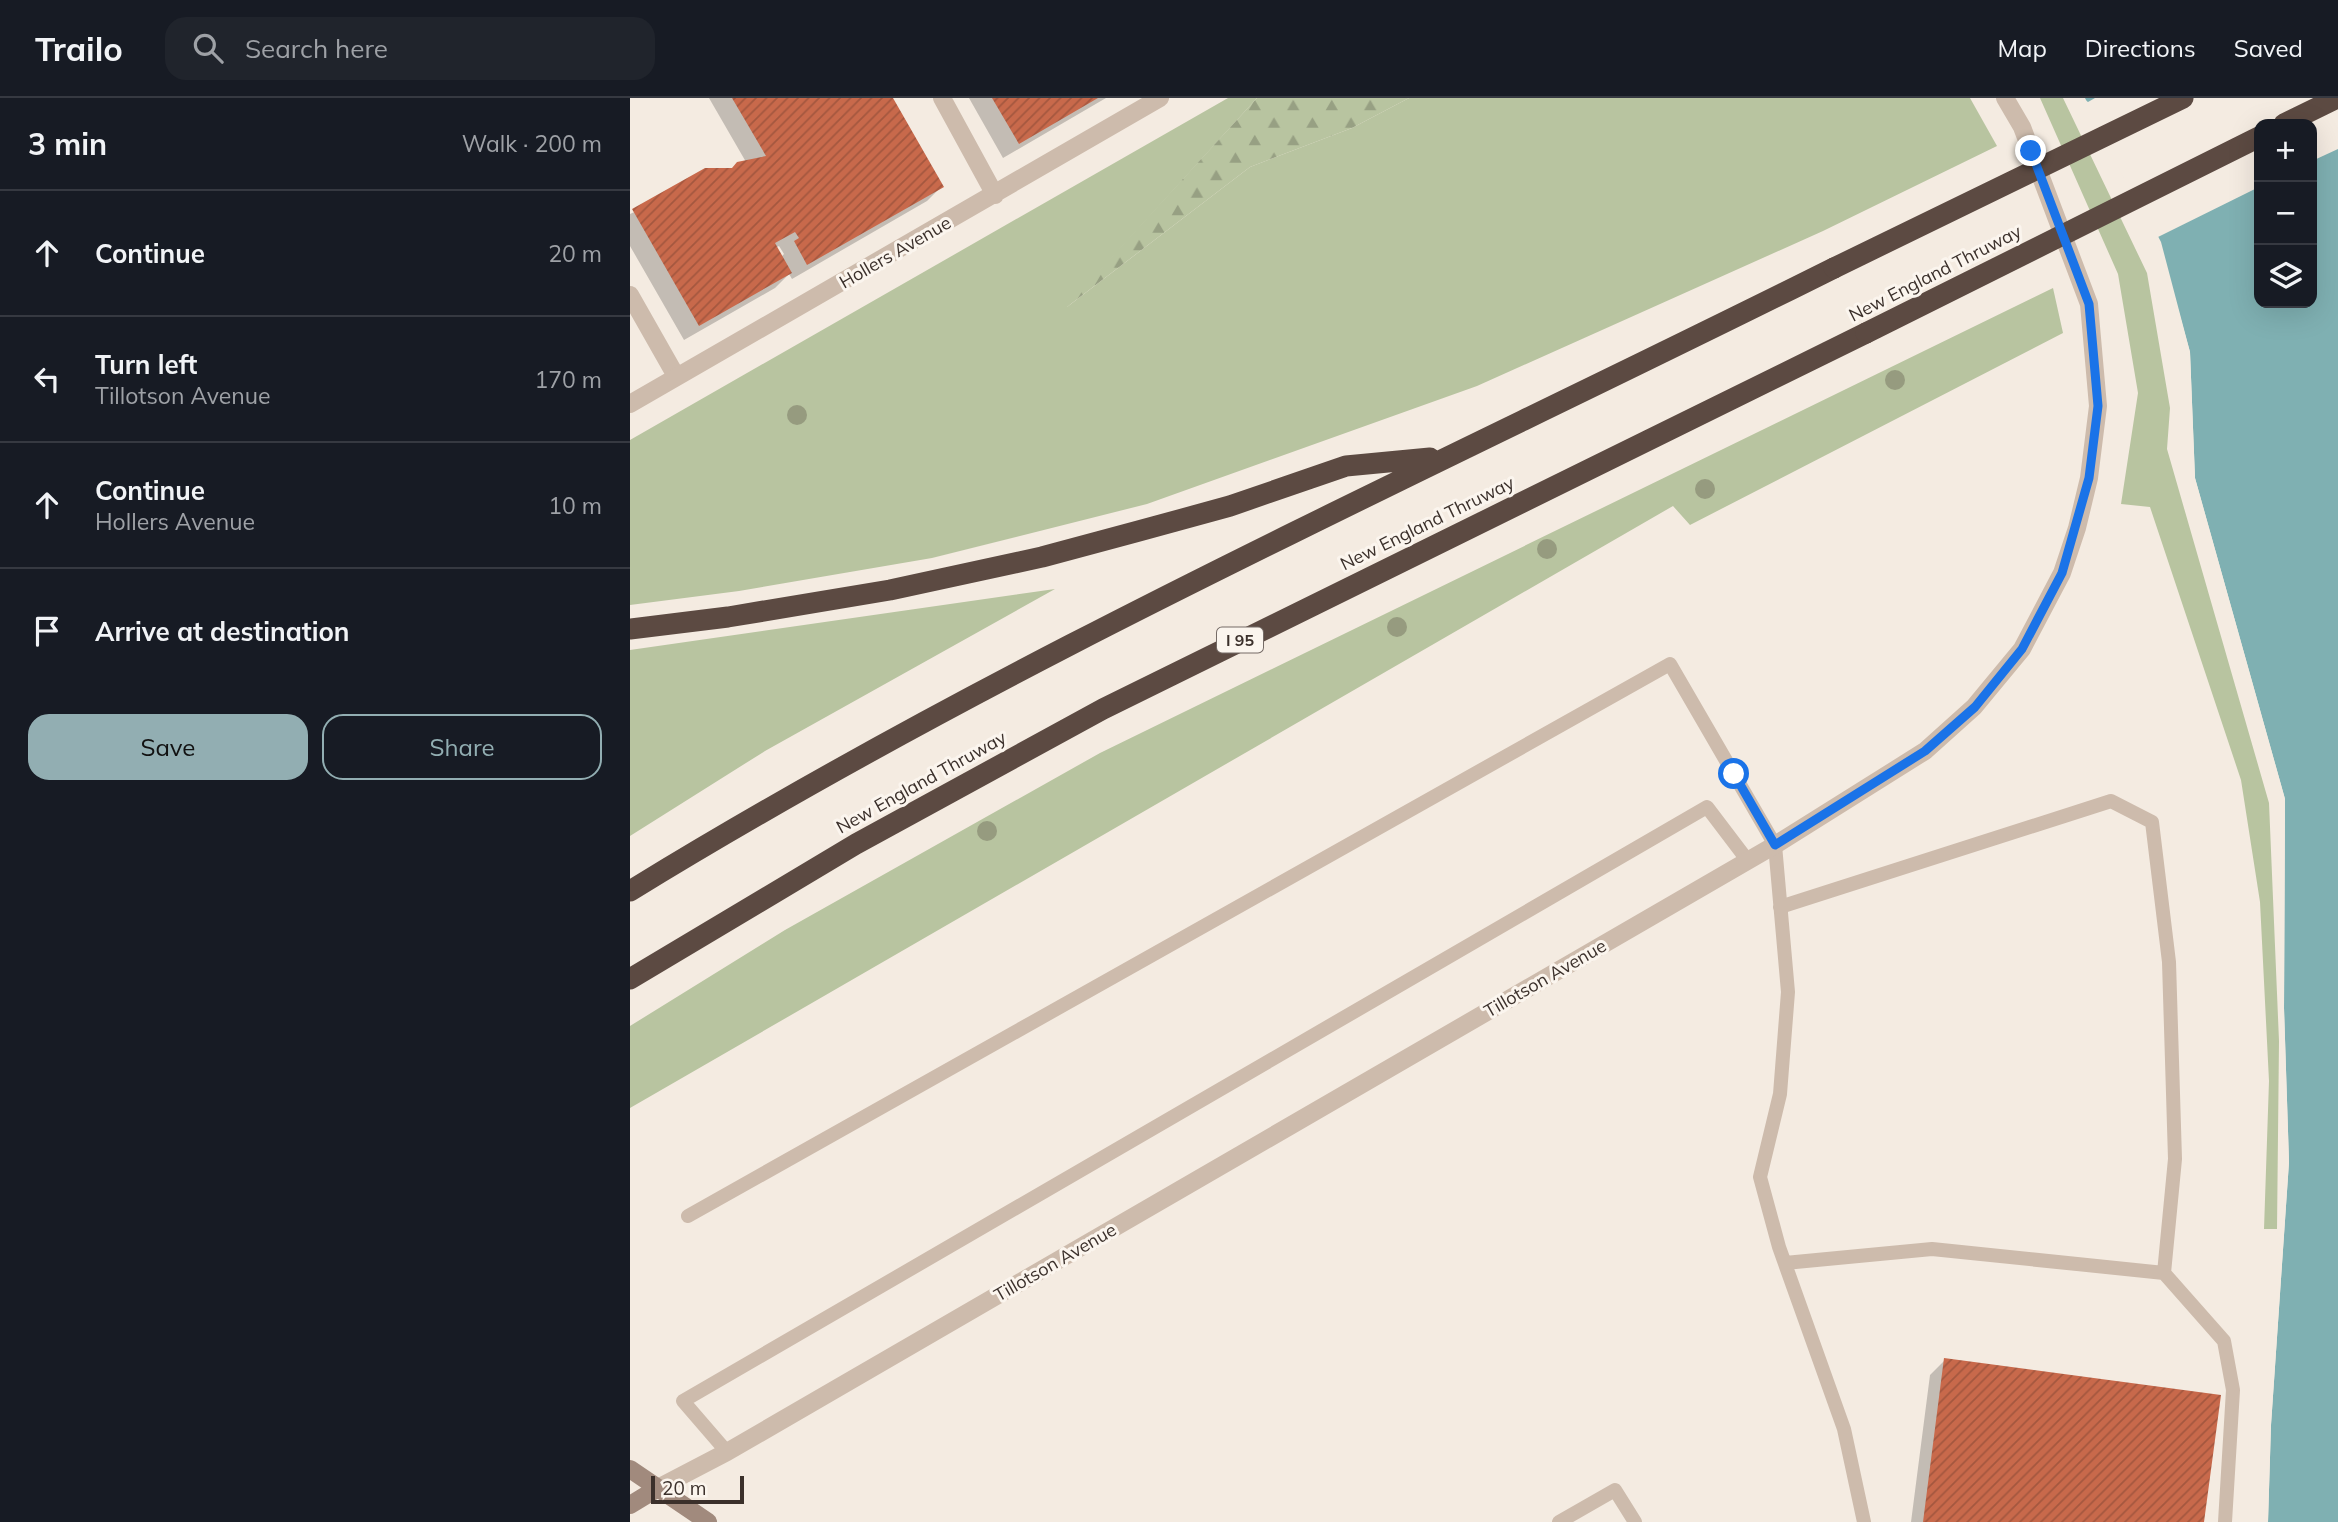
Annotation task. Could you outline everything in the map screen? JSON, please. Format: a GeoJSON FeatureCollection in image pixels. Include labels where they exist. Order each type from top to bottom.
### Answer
{"type":"FeatureCollection","features":[{"type":"Feature","properties":{"kind":"highway"},"geometry":{"type":"LineString","coordinates":[[630,891],[766,807],[1149,603],[2183,98]]}},
{"type":"Feature","properties":{"kind":"highway"},"geometry":{"type":"LineString","coordinates":[[2294,119],[2337,98]]}},
{"type":"Feature","properties":{"kind":"highway","name":"New England Thruway"},"geometry":{"type":"LineString","coordinates":[[630,979],[820,864],[1103,709],[2254,139]]}},
{"type":"Feature","properties":{"kind":"highway"},"geometry":{"type":"LineString","coordinates":[[630,629],[728,617],[890,590],[1042,557],[1122,536],[1230,506],[1346,466],[1446,456]]}},
{"type":"Feature","properties":{"kind":"main road"},"geometry":{"type":"LineString","coordinates":[[630,1469],[708,1522]]}},
{"type":"Feature","properties":{"kind":"main road"},"geometry":{"type":"LineString","coordinates":[[630,1484],[658,1488]]}},
{"type":"Feature","properties":{"kind":"main road","name":"Tillotson Avenue"},"geometry":{"type":"LineString","coordinates":[[630,1505],[658,1488]]}},
{"type":"Feature","properties":{"kind":"street"},"geometry":{"type":"LineString","coordinates":[[942,98],[995,195]]}},
{"type":"Feature","properties":{"kind":"street","name":"Hollers Avenue"},"geometry":{"type":"LineString","coordinates":[[630,404],[1160,98]]}},
{"type":"Feature","properties":{"kind":"street","name":"Tillotson Avenue"},"geometry":{"type":"LineString","coordinates":[[658,1488],[727,1451],[1775,845],[1925,751],[1975,707],[2022,649],[2062,573],[2089,478],[2098,406],[2089,304],[2022,127],[2005,98]]}},
{"type":"Feature","properties":{"kind":"street"},"geometry":{"type":"LineString","coordinates":[[630,295],[676,376]]}},
{"type":"Feature","properties":{"kind":"lane"},"geometry":{"type":"LineString","coordinates":[[688,1216],[1670,664],[1775,845],[1788,992],[1780,1094],[1760,1177],[1785,1263],[1844,1429],[1864,1522]]}},
{"type":"Feature","properties":{"kind":"lane"},"geometry":{"type":"LineString","coordinates":[[1780,907],[2110,801],[2152,822],[2169,962],[2175,1159],[2164,1273]]}},
{"type":"Feature","properties":{"kind":"lane"},"geometry":{"type":"LineString","coordinates":[[727,1451],[683,1401],[1707,807],[1748,860]]}},
{"type":"Feature","properties":{"kind":"lane"},"geometry":{"type":"LineString","coordinates":[[1785,1263],[1932,1249],[2164,1273],[2224,1341],[2233,1390],[2225,1522]]}},
{"type":"Feature","properties":{"kind":"lane"},"geometry":{"type":"LineString","coordinates":[[1559,1522],[1615,1490],[1635,1522]]}},
{"type":"Feature","properties":{"kind":"green space"},"geometry":{"type":"Polygon","coordinates":[[[1228,98],[1257,98],[1067,307],[1250,167],[1352,128],[1409,98],[1970,98],[1997,146],[1823,231],[1477,386],[1147,504],[932,558],[739,591],[630,605],[630,440],[1228,98]]]}},
{"type":"Feature","properties":{"kind":"green space"},"geometry":{"type":"Polygon","coordinates":[[[1257,98],[1409,98],[1352,128],[1250,167],[1063,310],[1257,98]]]}},
{"type":"Feature","properties":{"kind":"green space"},"geometry":{"type":"Polygon","coordinates":[[[2040,98],[2063,98],[2147,273],[2170,408],[2167,449],[2269,803],[2279,1041],[2277,1229],[2264,1229],[2269,1081],[2260,902],[2241,780],[2150,507],[2121,504],[2138,393],[2118,274],[2040,98]]]}},
{"type":"Feature","properties":{"kind":"green space"},"geometry":{"type":"Polygon","coordinates":[[[2053,288],[2063,333],[1690,525],[1673,506],[630,1108],[630,1026],[785,930],[1100,753],[2053,288]]]}},
{"type":"Feature","properties":{"kind":"green space"},"geometry":{"type":"Polygon","coordinates":[[[1055,589],[765,751],[630,836],[630,650],[1055,589]]]}},
{"type":"Feature","properties":{"kind":"water"},"geometry":{"type":"Polygon","coordinates":[[[2085,98],[2338,98],[2338,1522],[2268,1522],[2271,1425],[2289,1162],[2284,1008],[2285,799],[2195,478],[2190,352],[2161,242],[2085,98]]]}},
{"type":"Feature","properties":{"kind":"pier"},"geometry":{"type":"Polygon","coordinates":[[[2082,98],[2088,102],[2095,98],[2338,98],[2338,149],[2317,159],[2317,119],[2254,119],[2254,189],[2158,237],[2190,352],[2195,478],[2285,799],[2284,1008],[2289,1162],[2271,1425],[2268,1522],[2265,1522],[2267,1425],[2285,1162],[2280,1008],[2282,800],[2192,479],[2186,353],[2158,243],[2082,98]]]}},
{"type":"Feature","properties":{"kind":"building"},"geometry":{"type":"Polygon","coordinates":[[[732,98],[893,98],[944,187],[807,265],[794,241],[799,238],[795,232],[775,243],[792,273],[699,326],[632,209],[705,168],[732,168],[737,162],[766,156],[732,98]]]}},
{"type":"Feature","properties":{"kind":"building"},"geometry":{"type":"Polygon","coordinates":[[[992,98],[1098,98],[1019,144],[992,98]]]}},
{"type":"Feature","properties":{"kind":"building"},"geometry":{"type":"Polygon","coordinates":[[[1944,1358],[2221,1395],[2204,1522],[1923,1522],[1944,1358]]]}},
{"type":"Feature","properties":{"kind":"route"},"geometry":{"type":"LineString","coordinates":[[1734,774],[1775,845],[1925,751],[1975,707],[2022,649],[2062,573],[2077,528],[2089,478],[2098,406],[2089,304],[2031,151]]}}]}
